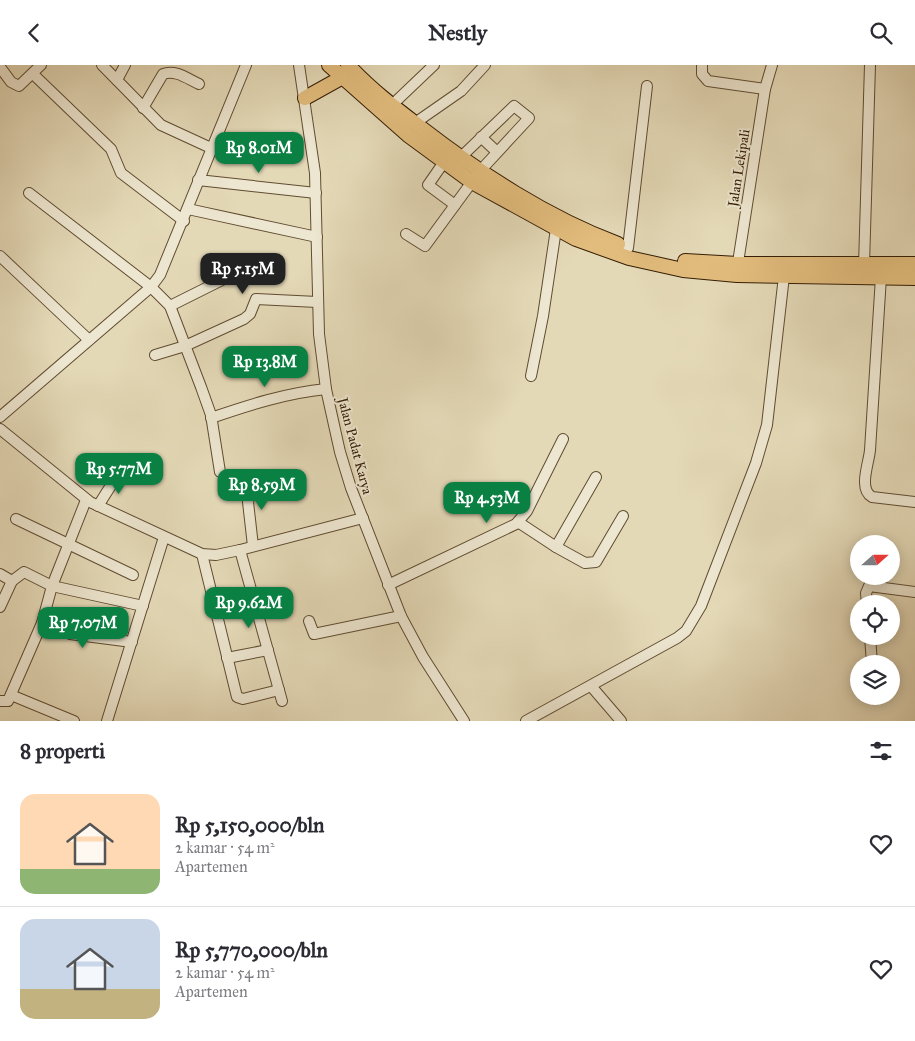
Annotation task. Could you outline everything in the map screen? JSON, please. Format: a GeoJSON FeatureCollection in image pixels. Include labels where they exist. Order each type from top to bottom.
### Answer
{"type":"FeatureCollection","features":[{"type":"Feature","properties":{"kind":"main road"},"geometry":{"type":"LineString","coordinates":[[329,65],[348,71],[494,181],[580,229],[628,248],[681,261],[784,276],[915,277]]}},
{"type":"Feature","properties":{"kind":"main road"},"geometry":{"type":"LineString","coordinates":[[305,98],[348,71]]}},
{"type":"Feature","properties":{"kind":"main road"},"geometry":{"type":"LineString","coordinates":[[348,71],[408,135],[472,182],[556,229],[629,259],[683,270],[915,265]]}},
{"type":"Feature","properties":{"kind":"street"},"geometry":{"type":"LineString","coordinates":[[0,67],[15,85],[23,84],[41,65]]}},
{"type":"Feature","properties":{"kind":"street"},"geometry":{"type":"LineString","coordinates":[[102,65],[161,125],[210,148]]}},
{"type":"Feature","properties":{"kind":"street"},"geometry":{"type":"LineString","coordinates":[[117,80],[125,65]]}},
{"type":"Feature","properties":{"kind":"street"},"geometry":{"type":"LineString","coordinates":[[0,417],[151,287],[167,262],[210,148],[246,65]]}},
{"type":"Feature","properties":{"kind":"street","name":"Jalan Padat Karya"},"geometry":{"type":"LineString","coordinates":[[299,65],[305,98],[316,193],[317,302],[326,389],[345,471],[401,616],[423,657],[464,721]]}},
{"type":"Feature","properties":{"kind":"street"},"geometry":{"type":"LineString","coordinates":[[392,105],[434,65]]}},
{"type":"Feature","properties":{"kind":"street"},"geometry":{"type":"LineString","coordinates":[[415,123],[462,91],[485,65]]}},
{"type":"Feature","properties":{"kind":"street"},"geometry":{"type":"LineString","coordinates":[[702,65],[702,74],[708,81],[764,89]]}},
{"type":"Feature","properties":{"kind":"street","name":"Jalan Lekipali"},"geometry":{"type":"LineString","coordinates":[[737,270],[764,89],[772,65]]}},
{"type":"Feature","properties":{"kind":"street"},"geometry":{"type":"LineString","coordinates":[[864,265],[870,65]]}},
{"type":"Feature","properties":{"kind":"street"},"geometry":{"type":"LineString","coordinates":[[143,108],[163,74],[168,72],[199,84]]}},
{"type":"Feature","properties":{"kind":"street"},"geometry":{"type":"LineString","coordinates":[[33,74],[111,149],[116,165],[121,173],[184,221]]}},
{"type":"Feature","properties":{"kind":"street"},"geometry":{"type":"LineString","coordinates":[[628,248],[647,86]]}},
{"type":"Feature","properties":{"kind":"street"},"geometry":{"type":"LineString","coordinates":[[406,234],[425,246],[480,171],[529,118],[514,105],[461,157]]}},
{"type":"Feature","properties":{"kind":"street"},"geometry":{"type":"LineString","coordinates":[[481,137],[497,152]]}},
{"type":"Feature","properties":{"kind":"street"},"geometry":{"type":"LineString","coordinates":[[444,162],[428,185],[455,205]]}},
{"type":"Feature","properties":{"kind":"street"},"geometry":{"type":"LineString","coordinates":[[198,180],[316,193]]}},
{"type":"Feature","properties":{"kind":"street"},"geometry":{"type":"LineString","coordinates":[[29,193],[151,287],[170,306],[211,417],[220,472]]}},
{"type":"Feature","properties":{"kind":"street"},"geometry":{"type":"LineString","coordinates":[[188,209],[317,237]]}},
{"type":"Feature","properties":{"kind":"street"},"geometry":{"type":"LineString","coordinates":[[531,375],[556,229]]}},
{"type":"Feature","properties":{"kind":"street"},"geometry":{"type":"LineString","coordinates":[[0,256],[89,340]]}},
{"type":"Feature","properties":{"kind":"street"},"geometry":{"type":"LineString","coordinates":[[170,306],[230,276]]}},
{"type":"Feature","properties":{"kind":"street"},"geometry":{"type":"LineString","coordinates":[[526,721],[591,687],[677,638],[686,631],[701,607],[747,490],[767,425],[784,276]]}},
{"type":"Feature","properties":{"kind":"street"},"geometry":{"type":"LineString","coordinates":[[881,277],[870,448],[864,489],[872,497],[915,502]]}},
{"type":"Feature","properties":{"kind":"street"},"geometry":{"type":"LineString","coordinates":[[155,355],[185,346],[248,317],[256,299],[317,302]]}},
{"type":"Feature","properties":{"kind":"street"},"geometry":{"type":"LineString","coordinates":[[211,417],[260,402],[307,391],[326,389]]}},
{"type":"Feature","properties":{"kind":"street"},"geometry":{"type":"LineString","coordinates":[[0,429],[86,500],[202,555],[216,555],[240,550],[362,518]]}},
{"type":"Feature","properties":{"kind":"street"},"geometry":{"type":"LineString","coordinates":[[388,585],[518,522],[526,511],[563,439]]}},
{"type":"Feature","properties":{"kind":"street"},"geometry":{"type":"LineString","coordinates":[[98,506],[120,471]]}},
{"type":"Feature","properties":{"kind":"street"},"geometry":{"type":"LineString","coordinates":[[556,547],[596,477]]}},
{"type":"Feature","properties":{"kind":"street"},"geometry":{"type":"LineString","coordinates":[[254,546],[248,502],[250,496],[254,490],[279,481]]}},
{"type":"Feature","properties":{"kind":"street"},"geometry":{"type":"LineString","coordinates":[[0,701],[7,702],[11,695],[42,623],[52,586],[86,500]]}},
{"type":"Feature","properties":{"kind":"street"},"geometry":{"type":"LineString","coordinates":[[518,522],[585,563],[596,562],[623,516]]}},
{"type":"Feature","properties":{"kind":"street"},"geometry":{"type":"LineString","coordinates":[[16,519],[133,575]]}},
{"type":"Feature","properties":{"kind":"street"},"geometry":{"type":"LineString","coordinates":[[107,721],[164,537]]}},
{"type":"Feature","properties":{"kind":"street"},"geometry":{"type":"LineString","coordinates":[[240,550],[282,701]]}},
{"type":"Feature","properties":{"kind":"street"},"geometry":{"type":"LineString","coordinates":[[202,555],[235,693],[240,699],[279,690]]}},
{"type":"Feature","properties":{"kind":"street"},"geometry":{"type":"LineString","coordinates":[[0,607],[12,581],[20,573],[27,572],[52,586],[143,606]]}},
{"type":"Feature","properties":{"kind":"street"},"geometry":{"type":"LineString","coordinates":[[0,574],[12,581]]}},
{"type":"Feature","properties":{"kind":"street"},"geometry":{"type":"LineString","coordinates":[[866,595],[869,586],[915,592]]}},
{"type":"Feature","properties":{"kind":"street"},"geometry":{"type":"LineString","coordinates":[[309,621],[314,634],[401,616]]}},
{"type":"Feature","properties":{"kind":"street"},"geometry":{"type":"LineString","coordinates":[[42,623],[70,634],[132,642]]}},
{"type":"Feature","properties":{"kind":"street"},"geometry":{"type":"LineString","coordinates":[[227,659],[268,650]]}},
{"type":"Feature","properties":{"kind":"street"},"geometry":{"type":"LineString","coordinates":[[591,687],[622,721]]}},
{"type":"Feature","properties":{"kind":"street"},"geometry":{"type":"LineString","coordinates":[[11,695],[71,720]]}}]}
